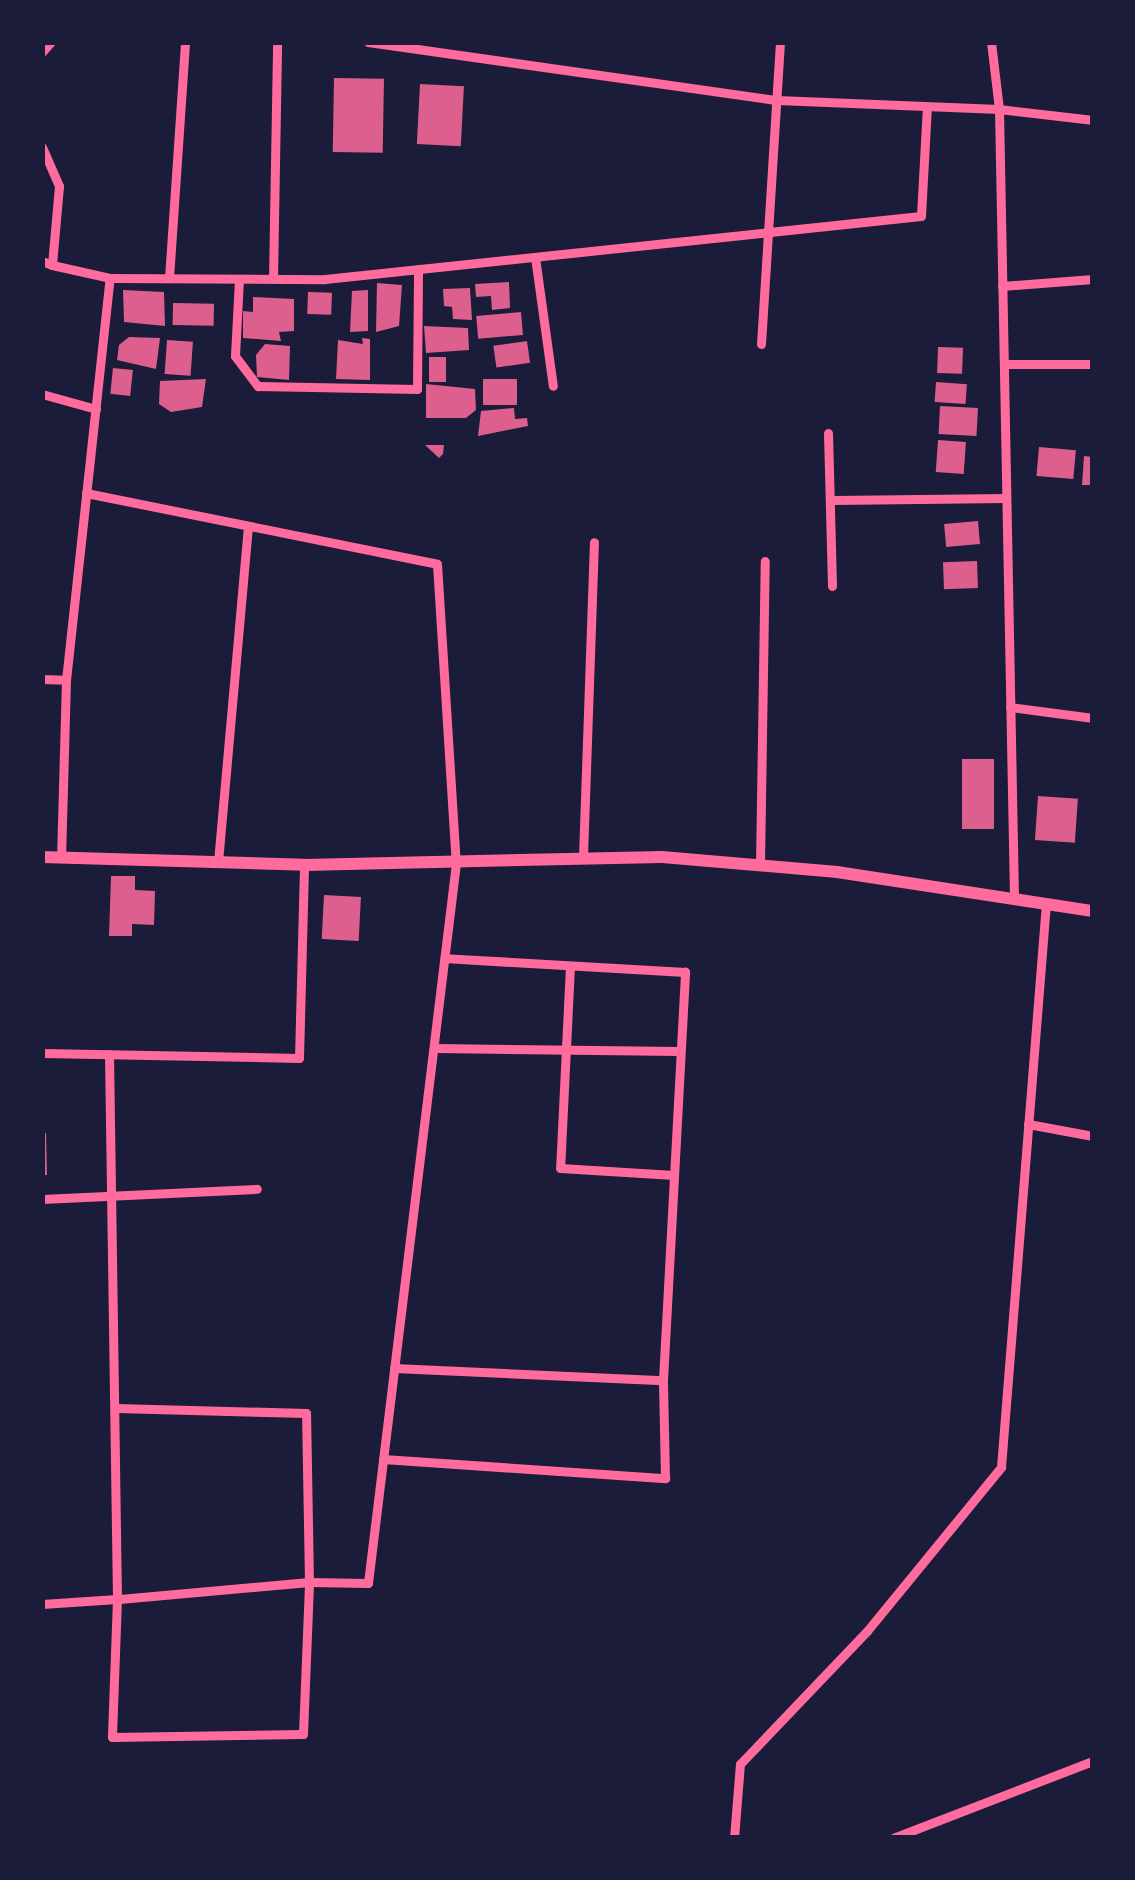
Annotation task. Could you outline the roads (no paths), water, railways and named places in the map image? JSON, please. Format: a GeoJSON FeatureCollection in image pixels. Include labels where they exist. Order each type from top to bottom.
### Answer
{"type":"FeatureCollection","features":[{"type":"Feature","properties":{"kind":"street"},"geometry":{"type":"LineString","coordinates":[[42,52],[51,42]]}},
{"type":"Feature","properties":{"kind":"street"},"geometry":{"type":"LineString","coordinates":[[170,278],[185,42]]}},
{"type":"Feature","properties":{"kind":"street"},"geometry":{"type":"LineString","coordinates":[[274,279],[277,42]]}},
{"type":"Feature","properties":{"kind":"street"},"geometry":{"type":"LineString","coordinates":[[368,42],[777,100],[999,110],[1093,120]]}},
{"type":"Feature","properties":{"kind":"street"},"geometry":{"type":"LineString","coordinates":[[761,344],[780,42]]}},
{"type":"Feature","properties":{"kind":"street"},"geometry":{"type":"LineString","coordinates":[[991,42],[999,110],[1014,898]]}},
{"type":"Feature","properties":{"kind":"street"},"geometry":{"type":"LineString","coordinates":[[42,147],[59,186],[47,263],[110,278],[274,279],[418,269],[921,216],[926,106]]}},
{"type":"Feature","properties":{"kind":"street"},"geometry":{"type":"LineString","coordinates":[[536,257],[554,386]]}},
{"type":"Feature","properties":{"kind":"street"},"geometry":{"type":"LineString","coordinates":[[239,279],[236,356],[258,386],[417,389],[418,269]]}},
{"type":"Feature","properties":{"kind":"street"},"geometry":{"type":"LineString","coordinates":[[62,858],[66,680],[110,278]]}},
{"type":"Feature","properties":{"kind":"street"},"geometry":{"type":"LineString","coordinates":[[1002,286],[1093,280]]}},
{"type":"Feature","properties":{"kind":"street"},"geometry":{"type":"LineString","coordinates":[[1004,364],[1093,364]]}},
{"type":"Feature","properties":{"kind":"street"},"geometry":{"type":"LineString","coordinates":[[42,394],[96,409]]}},
{"type":"Feature","properties":{"kind":"street"},"geometry":{"type":"LineString","coordinates":[[828,433],[832,586]]}},
{"type":"Feature","properties":{"kind":"street"},"geometry":{"type":"LineString","coordinates":[[42,1604],[309,1582],[368,1583],[456,863],[437,565],[86,493]]}},
{"type":"Feature","properties":{"kind":"street"},"geometry":{"type":"LineString","coordinates":[[833,500],[1006,498]]}},
{"type":"Feature","properties":{"kind":"street"},"geometry":{"type":"LineString","coordinates":[[218,862],[248,526]]}},
{"type":"Feature","properties":{"kind":"street"},"geometry":{"type":"LineString","coordinates":[[583,856],[594,542]]}},
{"type":"Feature","properties":{"kind":"street"},"geometry":{"type":"LineString","coordinates":[[760,864],[765,561]]}},
{"type":"Feature","properties":{"kind":"street"},"geometry":{"type":"LineString","coordinates":[[42,679],[66,680]]}},
{"type":"Feature","properties":{"kind":"street"},"geometry":{"type":"LineString","coordinates":[[1010,707],[1093,718]]}},
{"type":"Feature","properties":{"kind":"street"},"geometry":{"type":"LineString","coordinates":[[42,856],[304,865],[583,856],[760,864],[1093,911]]}},
{"type":"Feature","properties":{"kind":"street"},"geometry":{"type":"LineString","coordinates":[[42,1053],[299,1058],[304,865]]}},
{"type":"Feature","properties":{"kind":"street"},"geometry":{"type":"LineString","coordinates":[[734,1838],[740,1764],[867,1631],[1001,1467],[1046,903]]}},
{"type":"Feature","properties":{"kind":"street"},"geometry":{"type":"LineString","coordinates":[[383,1459],[665,1478],[663,1380],[685,972],[445,958]]}},
{"type":"Feature","properties":{"kind":"street"},"geometry":{"type":"LineString","coordinates":[[571,966],[560,1168],[674,1175]]}},
{"type":"Feature","properties":{"kind":"street"},"geometry":{"type":"LineString","coordinates":[[434,1048],[680,1051]]}},
{"type":"Feature","properties":{"kind":"street"},"geometry":{"type":"LineString","coordinates":[[109,1054],[115,1198],[116,1408],[117,1599],[112,1737],[303,1733],[309,1582],[306,1413],[116,1408]]}},
{"type":"Feature","properties":{"kind":"street"},"geometry":{"type":"LineString","coordinates":[[1028,1124],[1093,1136]]}},
{"type":"Feature","properties":{"kind":"street"},"geometry":{"type":"LineString","coordinates":[[42,1199],[257,1190]]}},
{"type":"Feature","properties":{"kind":"street"},"geometry":{"type":"LineString","coordinates":[[394,1368],[663,1380]]}},
{"type":"Feature","properties":{"kind":"street"},"geometry":{"type":"LineString","coordinates":[[893,1838],[1093,1761]]}}]}
